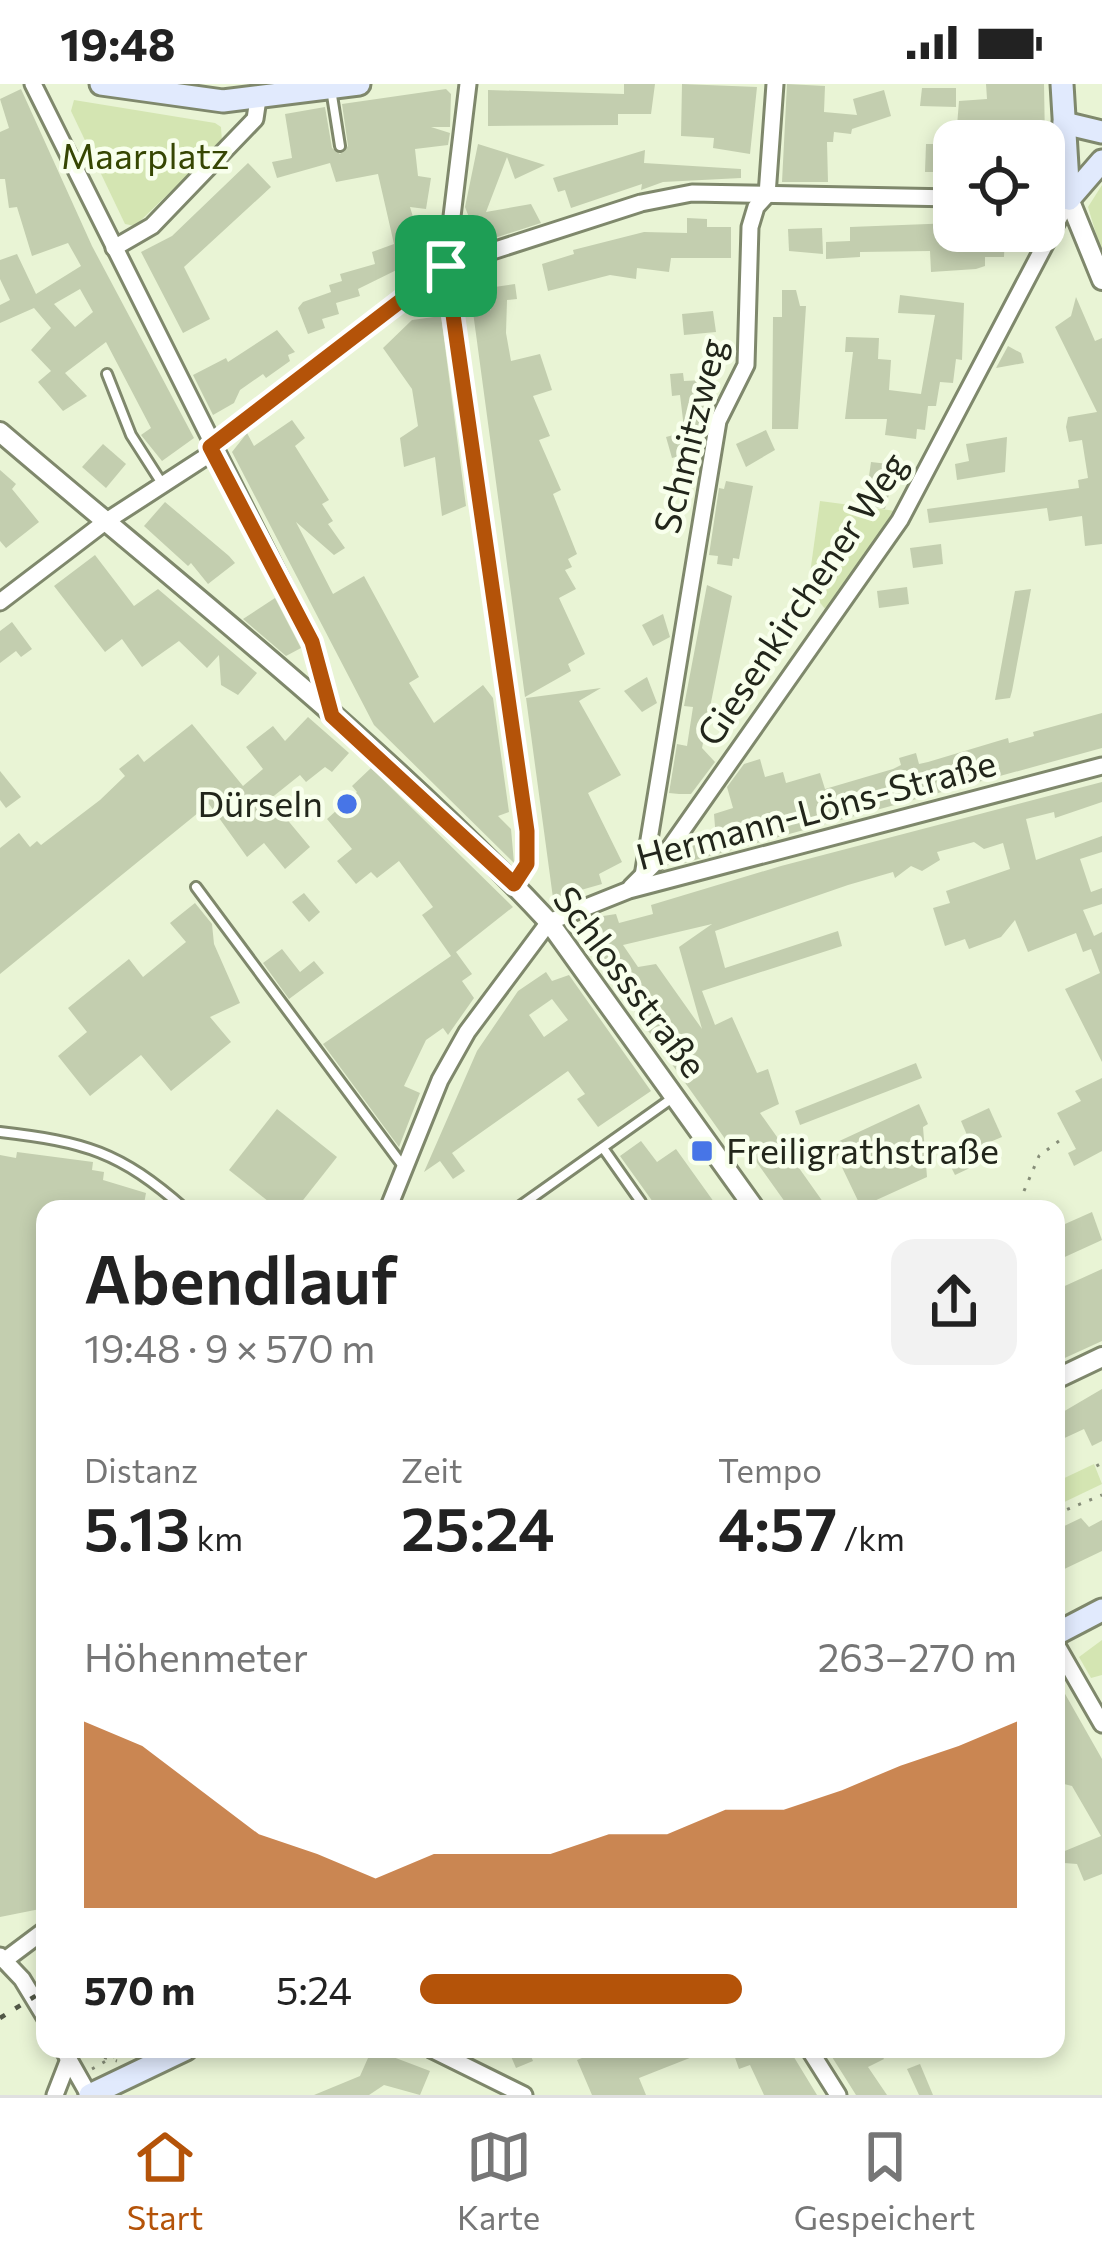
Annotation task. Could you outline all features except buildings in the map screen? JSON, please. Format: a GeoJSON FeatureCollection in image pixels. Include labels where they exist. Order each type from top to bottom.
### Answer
{"type":"FeatureCollection","features":[{"type":"Feature","properties":{"kind":"main road"},"geometry":{"type":"LineString","coordinates":[[100,84],[191,99],[258,99],[359,84]]}},
{"type":"Feature","properties":{"kind":"main road"},"geometry":{"type":"LineString","coordinates":[[1062,84],[1064,120]]}},
{"type":"Feature","properties":{"kind":"main road"},"geometry":{"type":"LineString","coordinates":[[1065,123],[1102,132]]}},
{"type":"Feature","properties":{"kind":"main road"},"geometry":{"type":"LineString","coordinates":[[1065,138],[1069,199]]}},
{"type":"Feature","properties":{"kind":"main road"},"geometry":{"type":"LineString","coordinates":[[1069,199],[1102,161]]}},
{"type":"Feature","properties":{"kind":"main road"},"geometry":{"type":"LineString","coordinates":[[1065,1629],[1102,1610]]}},
{"type":"Feature","properties":{"kind":"main road"},"geometry":{"type":"LineString","coordinates":[[88,2091],[167,2058]]}},
{"type":"Feature","properties":{"kind":"street"},"geometry":{"type":"LineString","coordinates":[[33,84],[312,642],[332,716]]}},
{"type":"Feature","properties":{"kind":"street"},"geometry":{"type":"LineString","coordinates":[[468,84],[446,266],[527,831],[527,864],[514,884]]}},
{"type":"Feature","properties":{"kind":"street","name":"Schmitzweg"},"geometry":{"type":"LineString","coordinates":[[643,876],[694,538],[718,421],[746,365],[750,227],[756,207],[767,195],[775,84]]}},
{"type":"Feature","properties":{"kind":"street"},"geometry":{"type":"LineString","coordinates":[[114,248],[152,226],[255,119],[258,99]]}},
{"type":"Feature","properties":{"kind":"street"},"geometry":{"type":"LineString","coordinates":[[0,602],[105,522],[163,487],[446,266],[640,203],[692,193],[933,198]]}},
{"type":"Feature","properties":{"kind":"street"},"geometry":{"type":"LineString","coordinates":[[1065,199],[1069,199],[1102,280]]}},
{"type":"Feature","properties":{"kind":"street","name":"Giesenkirchener Weg"},"geometry":{"type":"LineString","coordinates":[[628,890],[669,849],[900,520],[1069,199]]}},
{"type":"Feature","properties":{"kind":"street","name":"Schlossstraße"},"geometry":{"type":"LineString","coordinates":[[0,432],[332,716],[514,884],[549,922],[749,1200]]}},
{"type":"Feature","properties":{"kind":"street","name":"Hermann-Löns-Straße"},"geometry":{"type":"LineString","coordinates":[[549,922],[628,890],[1102,766]]}},
{"type":"Feature","properties":{"kind":"street"},"geometry":{"type":"LineString","coordinates":[[391,1200],[440,1080],[467,1032],[549,922]]}},
{"type":"Feature","properties":{"kind":"street"},"geometry":{"type":"LineString","coordinates":[[1065,1375],[1102,1357]]}},
{"type":"Feature","properties":{"kind":"street"},"geometry":{"type":"LineString","coordinates":[[1065,1660],[1102,1724]]}},
{"type":"Feature","properties":{"kind":"street"},"geometry":{"type":"LineString","coordinates":[[36,1936],[2,1960],[36,2006]]}},
{"type":"Feature","properties":{"kind":"street"},"geometry":{"type":"LineString","coordinates":[[55,2095],[65,2058]]}},
{"type":"Feature","properties":{"kind":"street"},"geometry":{"type":"LineString","coordinates":[[70,2058],[88,2091]]}},
{"type":"Feature","properties":{"kind":"street"},"geometry":{"type":"LineString","coordinates":[[449,2058],[524,2095]]}},
{"type":"Feature","properties":{"kind":"street"},"geometry":{"type":"LineString","coordinates":[[815,2058],[838,2095]]}},
{"type":"Feature","properties":{"kind":"lane"},"geometry":{"type":"LineString","coordinates":[[331,88],[340,146]]}},
{"type":"Feature","properties":{"kind":"lane"},"geometry":{"type":"LineString","coordinates":[[107,374],[131,435],[163,487]]}},
{"type":"Feature","properties":{"kind":"lane"},"geometry":{"type":"LineString","coordinates":[[196,886],[404,1167]]}},
{"type":"Feature","properties":{"kind":"lane"},"geometry":{"type":"LineString","coordinates":[[529,1200],[675,1097]]}},
{"type":"Feature","properties":{"kind":"lane"},"geometry":{"type":"LineString","coordinates":[[0,1132],[81,1142],[119,1159],[173,1200]]}},
{"type":"Feature","properties":{"kind":"lane"},"geometry":{"type":"LineString","coordinates":[[603,1148],[640,1200]]}},
{"type":"Feature","properties":{"kind":"path"},"geometry":{"type":"LineString","coordinates":[[1024,1191],[1039,1156],[1063,1138]]}},
{"type":"Feature","properties":{"kind":"path"},"geometry":{"type":"LineString","coordinates":[[1097,1465],[1102,1473]]}},
{"type":"Feature","properties":{"kind":"path"},"geometry":{"type":"LineString","coordinates":[[1065,1510],[1102,1495]]}},
{"type":"Feature","properties":{"kind":"path"},"geometry":{"type":"LineString","coordinates":[[88,2091],[112,2058]]}},
{"type":"Feature","properties":{"kind":"path"},"geometry":{"type":"LineString","coordinates":[[115,2058],[130,2076]]}},
{"type":"Feature","properties":{"kind":"green space","name":"Maarplatz"},"geometry":{"type":"Polygon","coordinates":[[[74,100],[215,123],[221,127],[222,142],[135,226],[125,224],[71,111],[74,100]]]}},
{"type":"Feature","properties":{"kind":"green space"},"geometry":{"type":"Polygon","coordinates":[[[1102,185],[1102,254],[1088,207],[1102,185]]]}},
{"type":"Feature","properties":{"kind":"green space"},"geometry":{"type":"Polygon","coordinates":[[[820,501],[896,511],[826,610],[808,588],[820,501]]]}},
{"type":"Feature","properties":{"kind":"green space"},"geometry":{"type":"Polygon","coordinates":[[[1094,1464],[1102,1484],[1065,1502],[1065,1478],[1094,1464]]]}},
{"type":"Feature","properties":{"kind":"green space"},"geometry":{"type":"Polygon","coordinates":[[[1102,1640],[1102,1675],[1091,1678],[1079,1657],[1102,1640]]]}},
{"type":"Feature","properties":{"kind":"railway"},"geometry":{"type":"LineString","coordinates":[[0,2018],[36,1996]]}},
{"type":"Feature","properties":{"kind":"place","name":"Dürseln"},"geometry":{"type":"Point","coordinates":[347,804]}},
{"type":"Feature","properties":{"kind":"place","name":"Freiligrathstraße"},"geometry":{"type":"Point","coordinates":[702,1151]}},
{"type":"Feature","properties":{"kind":"route"},"geometry":{"type":"LineString","coordinates":[[446,266],[527,831],[527,864],[514,884],[332,716],[312,642],[210,447],[446,266]]}}]}
